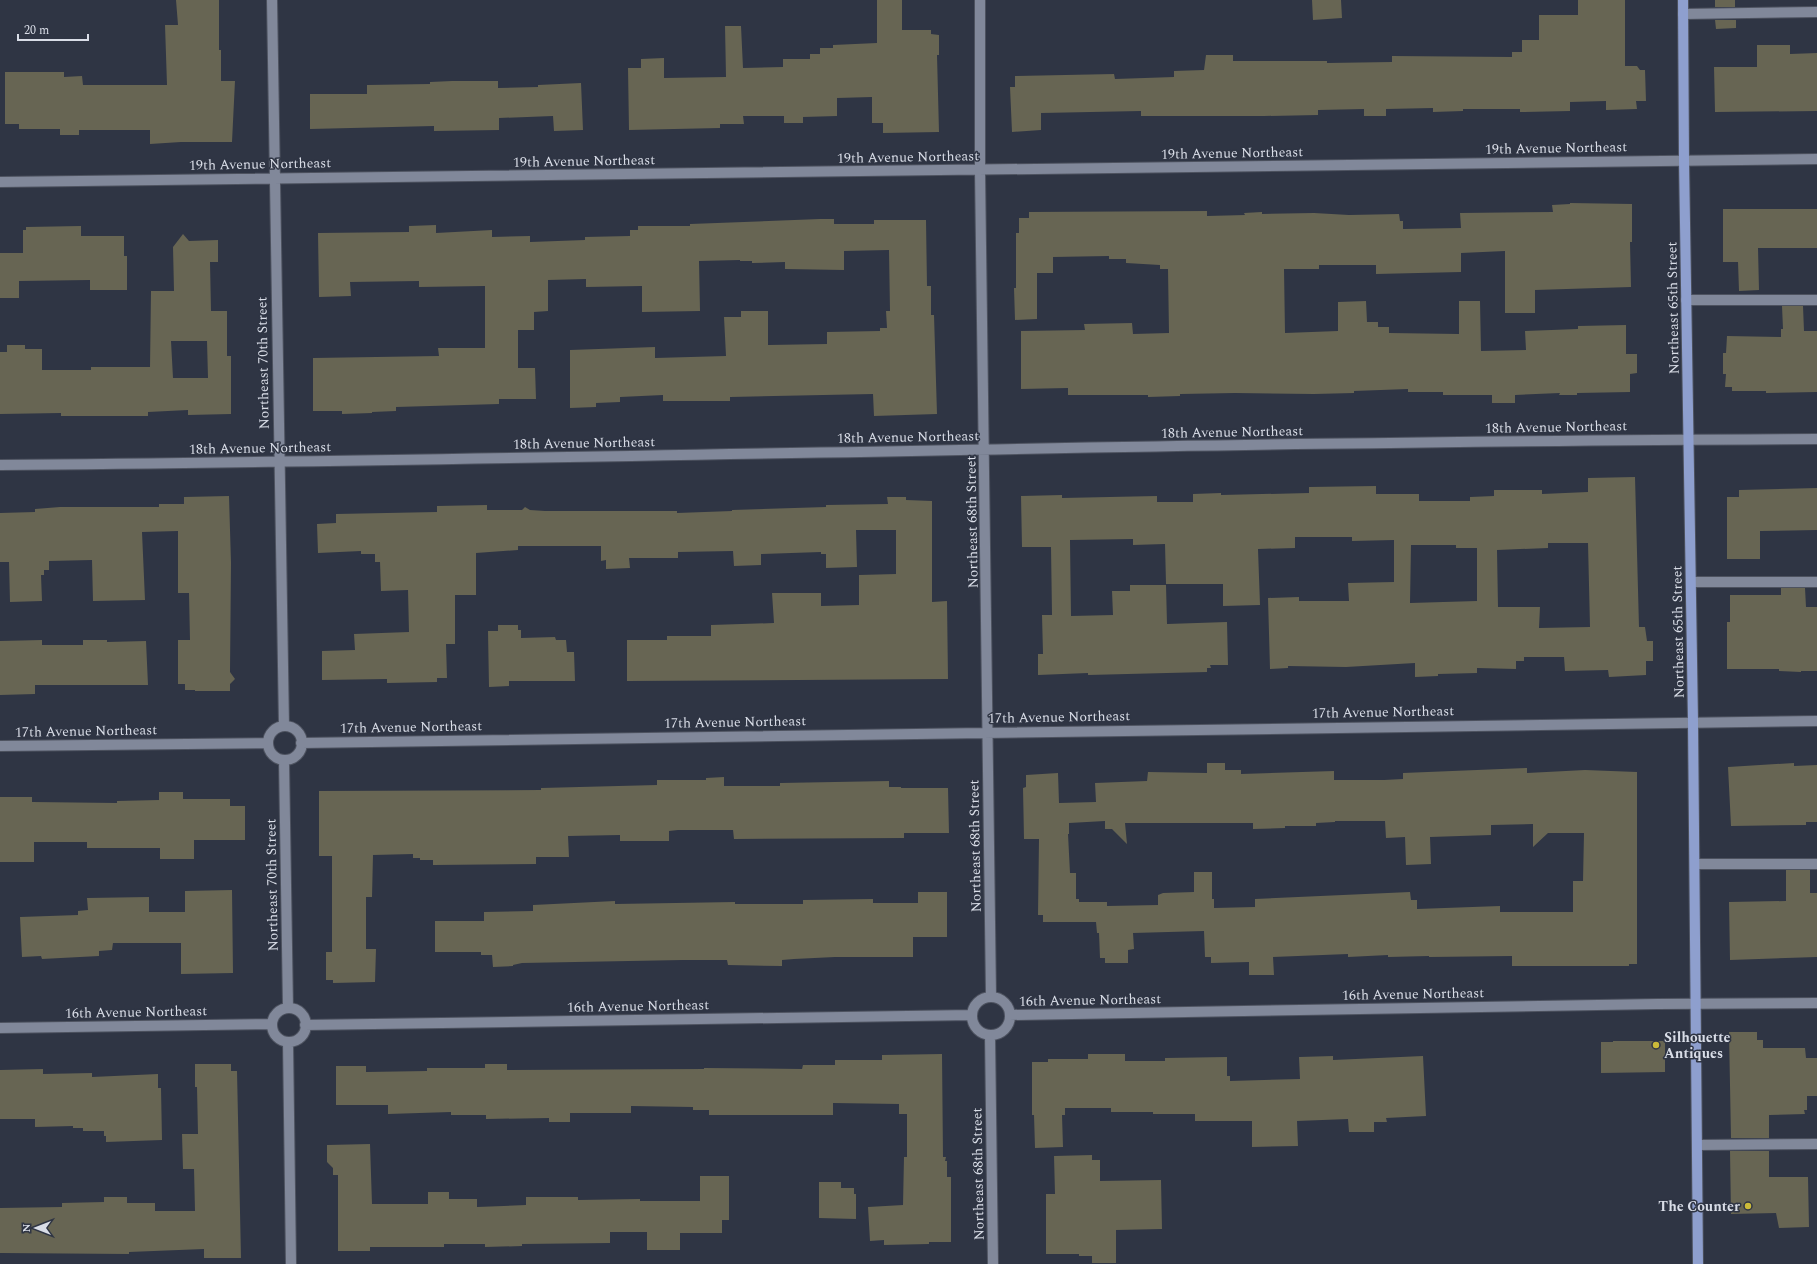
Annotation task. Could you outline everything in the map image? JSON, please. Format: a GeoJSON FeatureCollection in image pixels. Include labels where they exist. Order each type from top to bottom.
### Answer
{"type":"FeatureCollection","features":[{"type":"Feature","properties":{"kind":"main road","name":"Northeast 65th Street"},"geometry":{"type":"LineString","coordinates":[[1683,0],[1684,160],[1695,864],[1698,1264]]}},
{"type":"Feature","properties":{"kind":"street","name":"Northeast 70th Street"},"geometry":{"type":"LineString","coordinates":[[272,0],[284,726]]}},
{"type":"Feature","properties":{"kind":"street","name":"Northeast 68th Street"},"geometry":{"type":"LineString","coordinates":[[980,0],[980,171],[985,450],[991,996]]}},
{"type":"Feature","properties":{"kind":"street"},"geometry":{"type":"LineString","coordinates":[[1683,14],[1817,12]]}},
{"type":"Feature","properties":{"kind":"street","name":"19th Avenue Northeast"},"geometry":{"type":"LineString","coordinates":[[0,182],[980,171],[1817,159]]}},
{"type":"Feature","properties":{"kind":"street"},"geometry":{"type":"LineString","coordinates":[[1686,300],[1817,300]]}},
{"type":"Feature","properties":{"kind":"street","name":"18th Avenue Northeast"},"geometry":{"type":"LineString","coordinates":[[0,465],[1817,439]]}},
{"type":"Feature","properties":{"kind":"street"},"geometry":{"type":"LineString","coordinates":[[1691,582],[1817,582]]}},
{"type":"Feature","properties":{"kind":"street","name":"17th Avenue Northeast"},"geometry":{"type":"LineString","coordinates":[[301,743],[1817,721]]}},
{"type":"Feature","properties":{"kind":"street"},"geometry":{"type":"LineString","coordinates":[[284,726],[296,731],[300,735],[301,743],[297,755],[284,760],[273,756],[269,751],[268,743],[270,734],[274,730],[284,726]]}},
{"type":"Feature","properties":{"kind":"street","name":"17th Avenue Northeast"},"geometry":{"type":"LineString","coordinates":[[0,746],[268,743]]}},
{"type":"Feature","properties":{"kind":"street","name":"Northeast 70th Street"},"geometry":{"type":"LineString","coordinates":[[284,760],[288,1008]]}},
{"type":"Feature","properties":{"kind":"street"},"geometry":{"type":"LineString","coordinates":[[1695,864],[1817,864]]}},
{"type":"Feature","properties":{"kind":"street"},"geometry":{"type":"LineString","coordinates":[[991,996],[1000,998],[1006,1003],[1010,1020],[1004,1031],[998,1034],[990,1035],[980,1032],[976,1028],[972,1015],[973,1008],[981,998],[991,996]]}},
{"type":"Feature","properties":{"kind":"street","name":"16th Avenue Northeast"},"geometry":{"type":"LineString","coordinates":[[1010,1015],[1817,1003]]}},
{"type":"Feature","properties":{"kind":"street"},"geometry":{"type":"LineString","coordinates":[[288,1008],[301,1013],[304,1017],[305,1025],[301,1037],[288,1042],[276,1037],[273,1032],[272,1024],[275,1015],[279,1011],[288,1008]]}},
{"type":"Feature","properties":{"kind":"street","name":"16th Avenue Northeast"},"geometry":{"type":"LineString","coordinates":[[305,1025],[972,1015]]}},
{"type":"Feature","properties":{"kind":"street","name":"16th Avenue Northeast"},"geometry":{"type":"LineString","coordinates":[[0,1028],[272,1024]]}},
{"type":"Feature","properties":{"kind":"street","name":"Northeast 68th Street"},"geometry":{"type":"LineString","coordinates":[[990,1035],[993,1264]]}},
{"type":"Feature","properties":{"kind":"street"},"geometry":{"type":"LineString","coordinates":[[288,1042],[291,1264]]}},
{"type":"Feature","properties":{"kind":"street"},"geometry":{"type":"LineString","coordinates":[[1697,1145],[1817,1144]]}},
{"type":"Feature","properties":{"kind":"building"},"geometry":{"type":"Polygon","coordinates":[[[176,0],[219,0],[219,50],[221,50],[221,81],[235,81],[232,142],[181,142],[150,144],[150,130],[79,130],[79,135],[60,135],[60,129],[19,129],[19,124],[5,124],[5,72],[64,72],[64,77],[82,76],[83,85],[167,85],[165,25],[178,25],[176,0]]]}},
{"type":"Feature","properties":{"kind":"building"},"geometry":{"type":"Polygon","coordinates":[[[877,0],[902,0],[902,30],[931,30],[931,34],[939,35],[939,55],[937,55],[939,132],[883,133],[883,123],[872,123],[872,97],[837,98],[837,116],[803,117],[803,123],[784,123],[784,116],[743,116],[744,124],[720,124],[720,128],[629,130],[628,68],[641,68],[641,59],[664,58],[664,78],[726,77],[725,26],[741,26],[743,68],[783,67],[783,59],[810,59],[810,54],[820,54],[820,48],[833,48],[833,45],[877,43],[877,0]]]}},
{"type":"Feature","properties":{"kind":"building"},"geometry":{"type":"Polygon","coordinates":[[[1312,0],[1341,0],[1342,18],[1313,20],[1312,0]]]}},
{"type":"Feature","properties":{"kind":"building"},"geometry":{"type":"Polygon","coordinates":[[[1578,0],[1625,0],[1625,66],[1637,66],[1640,70],[1645,70],[1646,101],[1636,101],[1637,109],[1606,110],[1606,101],[1570,102],[1570,111],[1520,112],[1520,109],[1463,109],[1463,111],[1433,112],[1433,108],[1386,109],[1386,116],[1364,116],[1364,109],[1318,110],[1318,115],[1264,116],[1141,116],[1141,111],[1041,113],[1041,130],[1012,132],[1010,87],[1015,87],[1015,76],[1114,74],[1115,79],[1174,77],[1174,71],[1204,70],[1206,55],[1233,55],[1233,61],[1327,61],[1327,63],[1392,62],[1392,56],[1512,57],[1512,52],[1522,52],[1522,40],[1539,40],[1539,15],[1578,15],[1578,0]]]}},
{"type":"Feature","properties":{"kind":"building"},"geometry":{"type":"Polygon","coordinates":[[[1715,0],[1735,0],[1735,7],[1715,7],[1715,0]]]}},
{"type":"Feature","properties":{"kind":"building"},"geometry":{"type":"Polygon","coordinates":[[[1715,20],[1736,20],[1736,28],[1716,29],[1715,20]]]}},
{"type":"Feature","properties":{"kind":"building"},"geometry":{"type":"Polygon","coordinates":[[[1757,45],[1790,45],[1790,54],[1817,53],[1817,111],[1715,112],[1714,67],[1757,67],[1757,45]]]}},
{"type":"Feature","properties":{"kind":"building"},"geometry":{"type":"Polygon","coordinates":[[[498,81],[498,88],[538,87],[538,85],[581,83],[583,130],[554,131],[553,116],[499,118],[499,130],[434,131],[434,126],[310,129],[310,94],[367,94],[367,85],[430,84],[430,82],[498,81]]]}},
{"type":"Feature","properties":{"kind":"building"},"geometry":{"type":"Polygon","coordinates":[[[1570,203],[1632,204],[1632,242],[1630,242],[1631,287],[1535,290],[1535,313],[1505,313],[1505,251],[1461,253],[1461,272],[1376,274],[1376,265],[1319,265],[1319,269],[1284,269],[1285,333],[1338,331],[1338,302],[1366,301],[1367,322],[1378,322],[1378,327],[1389,327],[1389,333],[1459,334],[1459,301],[1480,301],[1481,351],[1526,350],[1525,331],[1578,329],[1578,326],[1626,325],[1626,354],[1637,354],[1637,373],[1630,374],[1630,392],[1577,393],[1577,395],[1559,395],[1560,393],[1515,395],[1515,403],[1492,403],[1492,395],[1443,395],[1443,392],[1408,392],[1408,389],[1354,391],[1354,393],[1180,394],[1180,396],[1148,397],[1148,395],[1068,395],[1068,388],[1021,389],[1021,331],[1085,330],[1084,324],[1132,323],[1133,334],[1169,333],[1168,269],[1160,269],[1160,265],[1126,263],[1126,259],[1109,259],[1109,256],[1053,257],[1053,273],[1037,273],[1037,319],[1015,320],[1014,288],[1016,288],[1016,233],[1019,233],[1019,218],[1029,218],[1029,212],[1207,211],[1207,216],[1245,215],[1244,213],[1262,212],[1262,214],[1399,214],[1400,221],[1403,221],[1403,229],[1461,228],[1460,213],[1553,212],[1552,205],[1570,203]]]}},
{"type":"Feature","properties":{"kind":"building"},"geometry":{"type":"Polygon","coordinates":[[[1723,209],[1817,209],[1817,248],[1758,248],[1759,290],[1739,291],[1738,262],[1723,262],[1723,209]]]}},
{"type":"Feature","properties":{"kind":"building"},"geometry":{"type":"Polygon","coordinates":[[[834,219],[834,224],[874,224],[874,220],[926,220],[927,286],[931,286],[931,315],[934,315],[937,414],[874,416],[873,394],[730,397],[730,401],[663,401],[663,395],[620,397],[620,402],[596,403],[596,407],[570,408],[570,350],[655,347],[655,358],[726,356],[724,317],[741,317],[741,311],[768,311],[768,345],[827,344],[827,332],[880,331],[880,328],[887,328],[886,311],[890,311],[889,250],[844,251],[844,270],[785,269],[785,262],[752,263],[752,261],[740,260],[699,261],[700,311],[642,312],[642,286],[586,287],[586,279],[548,280],[548,311],[534,312],[534,330],[518,330],[518,368],[535,368],[536,399],[499,399],[499,404],[396,407],[396,411],[372,413],[342,414],[342,411],[313,411],[313,358],[439,356],[438,348],[485,348],[485,286],[419,287],[419,281],[350,282],[351,296],[319,297],[318,233],[409,232],[409,226],[436,225],[436,233],[492,230],[492,237],[530,236],[530,242],[585,240],[585,237],[630,236],[630,230],[638,230],[638,226],[690,226],[690,224],[834,219]]]}},
{"type":"Feature","properties":{"kind":"building"},"geometry":{"type":"Polygon","coordinates":[[[81,226],[81,236],[124,236],[124,256],[127,256],[127,290],[90,290],[90,280],[19,281],[19,298],[0,298],[0,253],[23,253],[23,230],[26,230],[26,227],[81,226]]]}},
{"type":"Feature","properties":{"kind":"building"},"geometry":{"type":"Polygon","coordinates":[[[183,234],[189,241],[218,240],[218,262],[210,262],[211,311],[227,311],[227,356],[231,356],[231,414],[188,415],[188,410],[148,412],[148,416],[61,416],[61,413],[0,414],[0,352],[7,352],[7,345],[25,345],[25,349],[42,349],[42,370],[91,370],[91,367],[150,367],[151,291],[174,291],[173,247],[183,234]],[[171,341],[173,378],[208,378],[207,341],[171,341]]]}},
{"type":"Feature","properties":{"kind":"building"},"geometry":{"type":"Polygon","coordinates":[[[1782,306],[1803,306],[1804,331],[1817,331],[1817,392],[1766,393],[1766,391],[1732,391],[1732,387],[1725,387],[1726,374],[1723,374],[1723,353],[1726,353],[1727,336],[1781,337],[1781,329],[1783,329],[1782,306]]]}},
{"type":"Feature","properties":{"kind":"building"},"geometry":{"type":"Polygon","coordinates":[[[1635,477],[1639,627],[1645,627],[1647,641],[1653,641],[1653,661],[1646,661],[1646,675],[1609,677],[1608,670],[1565,671],[1564,657],[1524,657],[1524,661],[1516,661],[1516,669],[1477,668],[1477,673],[1438,674],[1438,676],[1415,677],[1415,663],[1346,667],[1288,666],[1288,668],[1270,669],[1268,598],[1299,597],[1299,601],[1349,601],[1348,583],[1394,582],[1394,540],[1352,541],[1352,537],[1295,537],[1295,548],[1258,549],[1260,605],[1223,606],[1223,584],[1166,584],[1165,544],[1133,545],[1133,539],[1070,540],[1071,616],[1113,615],[1112,591],[1130,591],[1130,585],[1166,585],[1167,624],[1227,622],[1228,665],[1210,665],[1211,668],[1207,668],[1207,672],[1038,675],[1038,654],[1043,654],[1042,615],[1052,615],[1051,547],[1022,547],[1021,496],[1062,495],[1062,498],[1157,496],[1157,502],[1193,502],[1193,494],[1221,493],[1221,495],[1309,493],[1309,487],[1376,486],[1376,494],[1419,494],[1419,501],[1470,501],[1470,497],[1494,496],[1494,490],[1542,490],[1542,494],[1588,492],[1588,478],[1635,477]],[[1548,543],[1548,548],[1497,550],[1498,607],[1540,607],[1539,628],[1590,627],[1588,543],[1548,543]],[[1411,545],[1410,603],[1477,601],[1477,548],[1456,548],[1456,545],[1411,545]]]}},
{"type":"Feature","properties":{"kind":"building"},"geometry":{"type":"Polygon","coordinates":[[[1817,488],[1817,530],[1760,531],[1760,559],[1727,559],[1727,497],[1739,497],[1739,490],[1817,488]]]}},
{"type":"Feature","properties":{"kind":"building"},"geometry":{"type":"Polygon","coordinates":[[[229,496],[231,563],[230,672],[235,679],[230,684],[230,691],[185,690],[185,684],[178,684],[178,640],[190,640],[189,593],[178,593],[178,531],[142,532],[145,600],[93,601],[92,560],[49,561],[49,570],[44,570],[44,575],[41,575],[42,601],[10,602],[9,562],[0,562],[0,513],[35,512],[35,509],[60,507],[159,507],[159,504],[184,504],[184,497],[229,496]]]}},
{"type":"Feature","properties":{"kind":"building"},"geometry":{"type":"Polygon","coordinates":[[[887,497],[906,497],[906,500],[932,501],[932,602],[947,601],[948,679],[627,681],[627,640],[667,640],[667,636],[711,636],[711,625],[774,623],[772,593],[821,593],[821,606],[859,605],[859,575],[896,574],[896,530],[856,530],[857,567],[826,568],[826,554],[821,554],[821,552],[761,554],[761,565],[734,566],[733,551],[678,552],[678,558],[629,558],[630,568],[606,569],[606,560],[601,561],[601,546],[518,546],[518,550],[476,553],[476,595],[455,595],[455,644],[446,644],[447,678],[437,678],[437,682],[387,683],[387,679],[322,680],[322,651],[355,650],[354,634],[409,632],[408,590],[381,591],[380,562],[375,562],[375,554],[361,554],[361,551],[318,553],[317,524],[336,523],[336,514],[437,512],[437,506],[487,505],[487,510],[522,510],[525,507],[530,510],[545,511],[677,511],[677,513],[826,507],[826,505],[888,504],[887,497]]]}},
{"type":"Feature","properties":{"kind":"building"},"geometry":{"type":"Polygon","coordinates":[[[1781,588],[1805,588],[1806,607],[1817,607],[1817,671],[1801,672],[1779,671],[1779,669],[1727,669],[1727,622],[1730,622],[1730,595],[1781,595],[1781,588]]]}},
{"type":"Feature","properties":{"kind":"building"},"geometry":{"type":"Polygon","coordinates":[[[498,625],[518,625],[518,630],[521,630],[521,638],[555,637],[556,640],[566,640],[567,652],[574,652],[575,681],[509,681],[509,686],[489,687],[488,631],[498,631],[498,625]]]}},
{"type":"Feature","properties":{"kind":"building"},"geometry":{"type":"Polygon","coordinates":[[[42,640],[42,645],[83,645],[83,640],[107,640],[107,642],[146,641],[148,685],[35,685],[35,694],[0,695],[0,641],[42,640]]]}},
{"type":"Feature","properties":{"kind":"building"},"geometry":{"type":"Polygon","coordinates":[[[1207,763],[1225,763],[1225,770],[1241,770],[1241,774],[1334,771],[1334,780],[1403,779],[1403,773],[1527,768],[1527,773],[1585,770],[1637,772],[1637,964],[1629,964],[1629,966],[1512,966],[1512,956],[1388,957],[1388,955],[1348,957],[1348,954],[1273,957],[1274,975],[1249,975],[1249,962],[1211,963],[1211,957],[1205,957],[1204,931],[1133,933],[1134,949],[1128,950],[1128,963],[1105,963],[1105,958],[1100,958],[1099,933],[1097,933],[1096,922],[1043,922],[1043,915],[1038,915],[1039,839],[1024,839],[1023,788],[1026,787],[1026,775],[1058,773],[1059,803],[1096,802],[1095,783],[1147,781],[1148,772],[1207,773],[1207,763]],[[1105,821],[1069,823],[1068,834],[1070,873],[1076,873],[1076,899],[1079,899],[1079,902],[1107,902],[1107,906],[1158,905],[1158,895],[1163,893],[1194,892],[1194,872],[1212,872],[1212,899],[1214,899],[1214,908],[1255,907],[1255,899],[1410,892],[1411,900],[1417,900],[1417,909],[1500,906],[1500,912],[1573,912],[1573,881],[1583,881],[1584,833],[1548,833],[1533,847],[1533,824],[1491,825],[1491,835],[1430,837],[1431,864],[1406,865],[1405,837],[1386,838],[1385,821],[1335,821],[1316,823],[1316,826],[1285,826],[1285,828],[1253,829],[1253,823],[1125,823],[1127,844],[1112,829],[1105,829],[1105,821]]]}},
{"type":"Feature","properties":{"kind":"building"},"geometry":{"type":"Polygon","coordinates":[[[1794,763],[1794,766],[1817,765],[1817,822],[1806,822],[1806,825],[1731,826],[1728,767],[1794,763]]]}},
{"type":"Feature","properties":{"kind":"building"},"geometry":{"type":"Polygon","coordinates":[[[724,777],[724,786],[780,786],[780,783],[889,781],[889,787],[948,788],[949,833],[904,833],[904,838],[734,839],[733,830],[678,830],[669,831],[669,841],[620,841],[620,835],[568,836],[569,857],[536,857],[536,864],[433,865],[433,860],[420,860],[420,858],[413,858],[413,854],[373,855],[372,897],[366,897],[366,949],[376,949],[375,982],[333,983],[333,980],[326,980],[326,952],[332,952],[332,856],[319,856],[319,791],[541,790],[541,788],[657,785],[657,780],[706,780],[706,778],[724,777]]]}},
{"type":"Feature","properties":{"kind":"building"},"geometry":{"type":"Polygon","coordinates":[[[159,792],[183,792],[183,799],[230,799],[230,806],[245,806],[245,840],[194,840],[194,859],[160,859],[160,848],[87,848],[87,842],[34,842],[34,862],[0,862],[0,797],[32,797],[32,802],[117,803],[117,801],[159,800],[159,792]]]}},
{"type":"Feature","properties":{"kind":"building"},"geometry":{"type":"Polygon","coordinates":[[[1786,870],[1810,870],[1810,893],[1817,893],[1817,957],[1730,960],[1729,902],[1786,901],[1786,870]]]}},
{"type":"Feature","properties":{"kind":"building"},"geometry":{"type":"Polygon","coordinates":[[[232,890],[233,973],[181,974],[181,943],[113,943],[112,950],[99,951],[99,956],[42,959],[41,956],[22,957],[20,917],[78,915],[78,911],[88,910],[87,898],[149,897],[149,912],[185,912],[185,891],[232,890]]]}},
{"type":"Feature","properties":{"kind":"building"},"geometry":{"type":"Polygon","coordinates":[[[918,892],[947,892],[947,937],[913,937],[913,957],[835,957],[794,959],[782,960],[782,966],[728,965],[727,960],[683,960],[522,963],[513,966],[493,967],[492,955],[481,955],[481,952],[435,952],[435,921],[484,921],[484,912],[533,911],[533,905],[615,901],[615,904],[735,902],[735,904],[803,904],[803,900],[873,899],[873,903],[918,903],[918,892]]]}},
{"type":"Feature","properties":{"kind":"building"},"geometry":{"type":"Polygon","coordinates":[[[1729,1032],[1757,1032],[1757,1040],[1763,1040],[1763,1048],[1805,1048],[1806,1058],[1817,1058],[1817,1096],[1807,1096],[1807,1110],[1804,1110],[1805,1114],[1769,1115],[1769,1138],[1731,1138],[1729,1032]]]}},
{"type":"Feature","properties":{"kind":"building"},"geometry":{"type":"Polygon","coordinates":[[[1665,1041],[1665,1072],[1601,1073],[1601,1042],[1665,1041]]]}},
{"type":"Feature","properties":{"kind":"building"},"geometry":{"type":"Polygon","coordinates":[[[942,1054],[943,1157],[946,1157],[945,1161],[947,1161],[947,1177],[951,1177],[951,1242],[929,1242],[929,1244],[884,1245],[884,1240],[870,1241],[868,1207],[903,1205],[904,1157],[907,1157],[907,1114],[899,1114],[899,1104],[833,1103],[833,1115],[709,1115],[709,1110],[693,1110],[693,1107],[631,1106],[631,1113],[570,1113],[570,1122],[549,1122],[549,1118],[486,1119],[486,1115],[451,1115],[451,1112],[388,1114],[388,1105],[336,1105],[336,1066],[366,1066],[366,1072],[427,1071],[427,1068],[485,1068],[485,1064],[507,1064],[507,1070],[704,1068],[802,1069],[803,1065],[835,1065],[835,1060],[882,1060],[882,1055],[942,1054]]]}},
{"type":"Feature","properties":{"kind":"building"},"geometry":{"type":"Polygon","coordinates":[[[1088,1054],[1125,1054],[1125,1061],[1165,1061],[1165,1058],[1227,1057],[1227,1076],[1230,1076],[1230,1081],[1300,1079],[1299,1057],[1333,1056],[1333,1060],[1423,1056],[1426,1116],[1386,1118],[1387,1122],[1374,1122],[1374,1132],[1349,1132],[1348,1119],[1297,1121],[1298,1146],[1252,1147],[1252,1121],[1195,1121],[1195,1114],[1111,1112],[1111,1108],[1065,1108],[1065,1115],[1062,1115],[1063,1147],[1035,1148],[1034,1115],[1032,1115],[1032,1062],[1048,1062],[1048,1059],[1088,1059],[1088,1054]]]}},
{"type":"Feature","properties":{"kind":"building"},"geometry":{"type":"Polygon","coordinates":[[[195,1064],[231,1064],[231,1071],[237,1071],[241,1258],[204,1258],[204,1249],[129,1252],[129,1254],[0,1253],[0,1208],[62,1207],[62,1203],[104,1202],[104,1197],[127,1197],[127,1203],[155,1203],[155,1211],[195,1211],[194,1169],[183,1169],[182,1134],[198,1134],[195,1064]]]}},
{"type":"Feature","properties":{"kind":"building"},"geometry":{"type":"Polygon","coordinates":[[[43,1069],[43,1074],[92,1073],[92,1077],[158,1074],[158,1088],[161,1088],[162,1140],[106,1142],[104,1131],[83,1131],[83,1128],[73,1128],[73,1126],[35,1127],[35,1119],[0,1119],[0,1070],[43,1069]]]}},
{"type":"Feature","properties":{"kind":"building"},"geometry":{"type":"Polygon","coordinates":[[[370,1144],[372,1204],[428,1204],[428,1192],[449,1192],[449,1199],[477,1199],[477,1207],[526,1205],[526,1197],[578,1197],[578,1200],[640,1199],[640,1201],[700,1201],[700,1176],[729,1176],[729,1220],[722,1220],[722,1233],[680,1233],[680,1250],[647,1250],[647,1232],[610,1232],[610,1243],[522,1244],[522,1246],[485,1247],[485,1244],[444,1244],[444,1247],[370,1247],[370,1251],[338,1251],[338,1175],[333,1175],[333,1168],[327,1162],[327,1145],[370,1144]]]}},
{"type":"Feature","properties":{"kind":"building"},"geometry":{"type":"Polygon","coordinates":[[[1730,1151],[1769,1151],[1769,1177],[1808,1177],[1809,1227],[1779,1228],[1776,1213],[1731,1214],[1730,1151]]]}},
{"type":"Feature","properties":{"kind":"building"},"geometry":{"type":"Polygon","coordinates":[[[1092,1155],[1092,1160],[1100,1160],[1100,1181],[1161,1180],[1162,1229],[1116,1230],[1116,1263],[1092,1263],[1092,1256],[1079,1256],[1079,1254],[1046,1254],[1046,1194],[1055,1194],[1054,1156],[1092,1155]]]}},
{"type":"Feature","properties":{"kind":"building"},"geometry":{"type":"Polygon","coordinates":[[[819,1182],[841,1182],[841,1188],[854,1188],[854,1194],[856,1194],[856,1219],[819,1218],[819,1182]]]}},
{"type":"Feature","properties":{"kind":"place","name":"Silhouette Antiques"},"geometry":{"type":"Point","coordinates":[1656,1045]}},
{"type":"Feature","properties":{"kind":"place","name":"The Counter"},"geometry":{"type":"Point","coordinates":[1748,1206]}}]}
